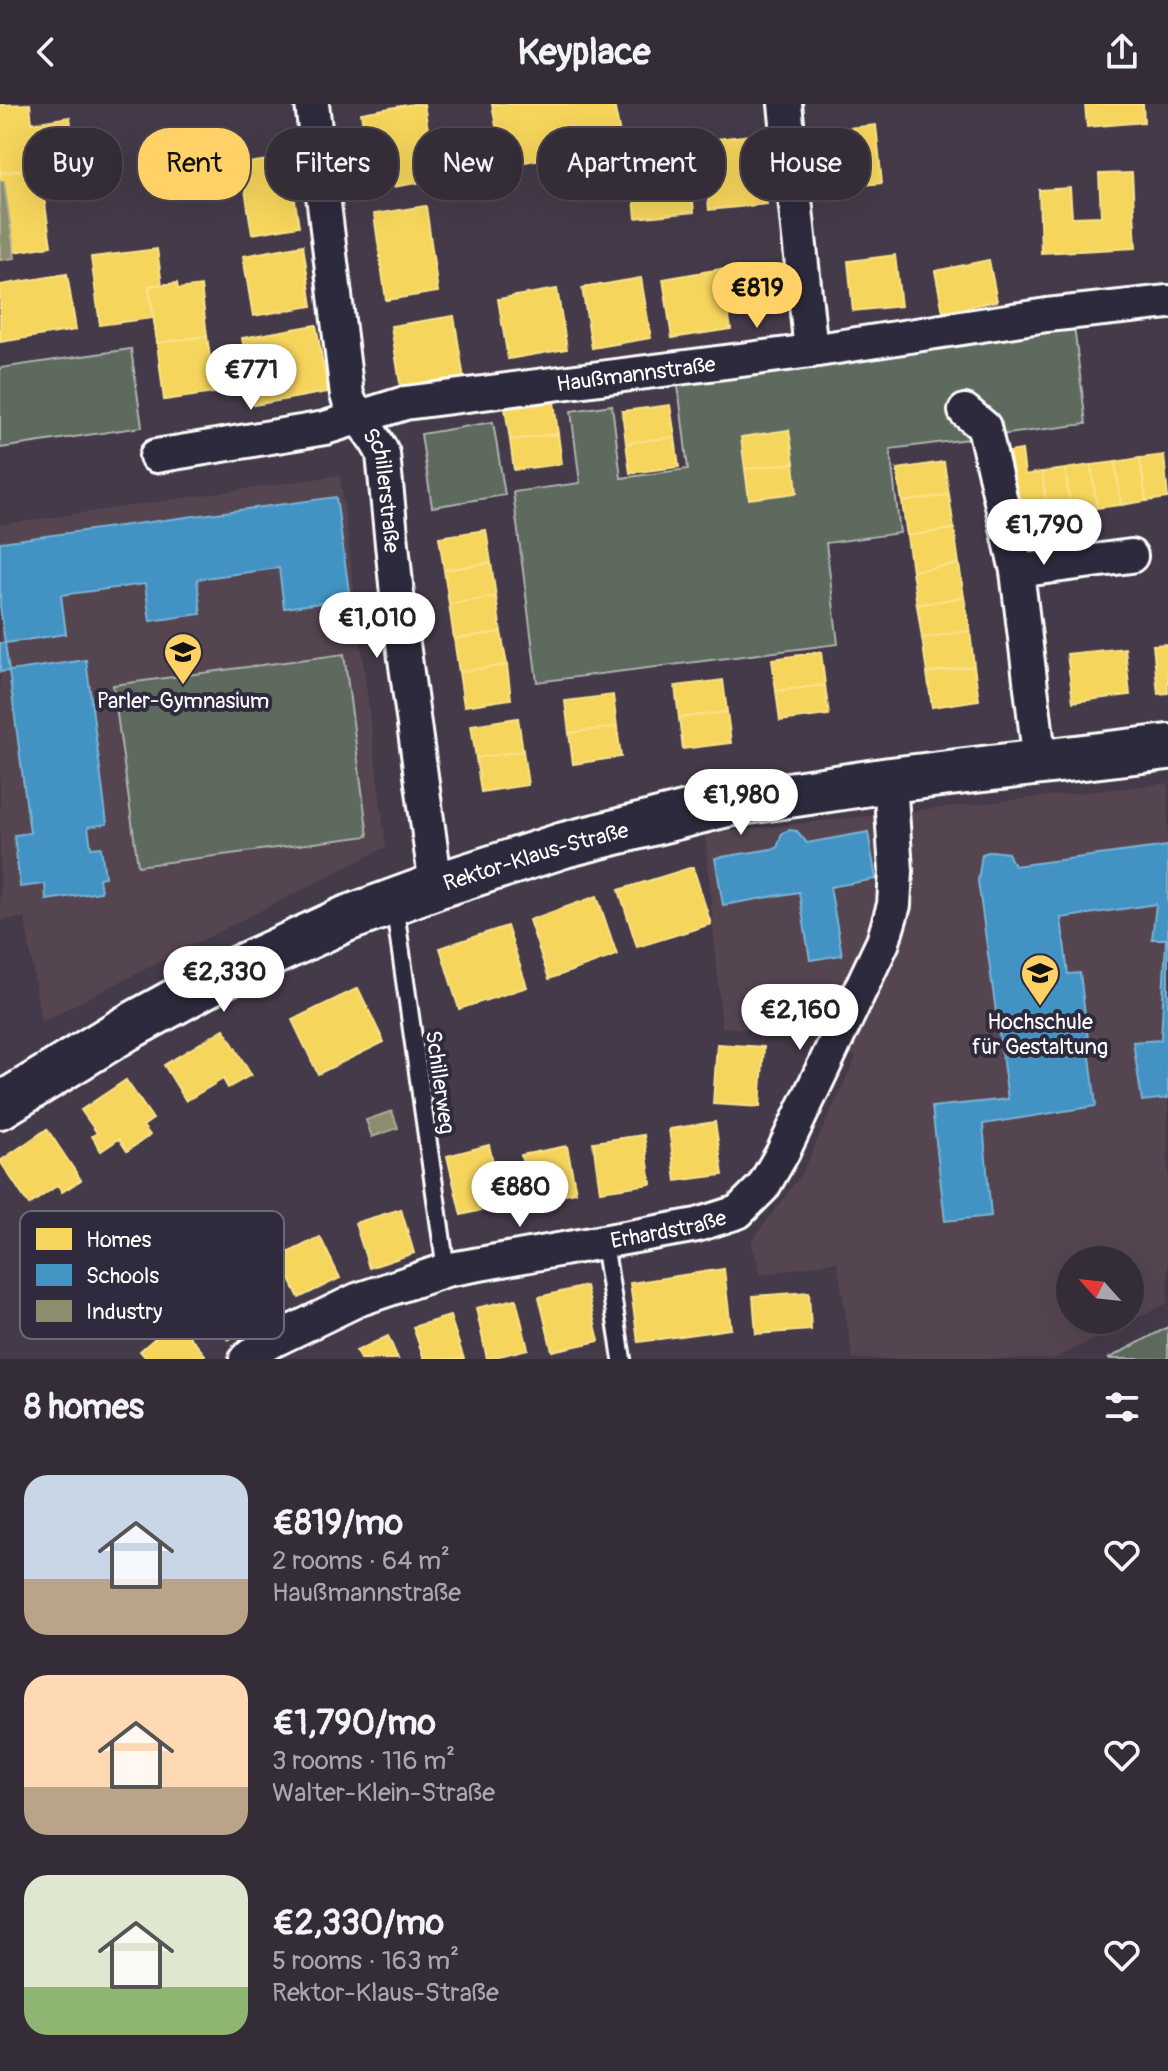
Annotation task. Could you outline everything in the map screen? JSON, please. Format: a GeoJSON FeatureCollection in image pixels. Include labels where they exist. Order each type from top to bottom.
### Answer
{"type":"FeatureCollection","features":[{"type":"Feature","properties":{"kind":"main road","name":"Rektor-Klaus-Straße"},"geometry":{"type":"LineString","coordinates":[[0,1106],[127,1028],[222,976],[346,919],[564,845],[727,804],[890,780],[1168,747]]}},
{"type":"Feature","properties":{"kind":"street","name":"Schillerstraße"},"geometry":{"type":"LineString","coordinates":[[312,104],[347,395],[383,454],[399,614],[436,886]]}},
{"type":"Feature","properties":{"kind":"street"},"geometry":{"type":"LineString","coordinates":[[785,104],[811,351]]}},
{"type":"Feature","properties":{"kind":"street","name":"Haußmannstraße"},"geometry":{"type":"LineString","coordinates":[[156,456],[325,428],[405,403],[811,351],[1047,315],[1168,302]]}},
{"type":"Feature","properties":{"kind":"street"},"geometry":{"type":"LineString","coordinates":[[965,411],[984,427],[1017,571],[1040,763]]}},
{"type":"Feature","properties":{"kind":"street"},"geometry":{"type":"LineString","coordinates":[[1017,571],[1131,556]]}},
{"type":"Feature","properties":{"kind":"street","name":"Erhardstraße"},"geometry":{"type":"LineString","coordinates":[[284,1335],[357,1300],[446,1270],[697,1225],[738,1212],[763,1187],[783,1152],[883,942],[894,905],[896,871],[890,780]]}},
{"type":"Feature","properties":{"kind":"street","name":"Erhardstraße"},"geometry":{"type":"LineString","coordinates":[[246,1359],[276,1339]]}},
{"type":"Feature","properties":{"kind":"lane","name":"Schillerweg"},"geometry":{"type":"LineString","coordinates":[[393,901],[446,1270]]}},
{"type":"Feature","properties":{"kind":"lane"},"geometry":{"type":"LineString","coordinates":[[604,1243],[622,1359]]}},
{"type":"Feature","properties":{"kind":"shaded area","name":"Parler-Gymnasium"},"geometry":{"type":"Polygon","coordinates":[[[340,475],[386,847],[41,1022],[25,918],[0,920],[0,525],[340,475]]]}},
{"type":"Feature","properties":{"kind":"shaded area"},"geometry":{"type":"Polygon","coordinates":[[[1168,783],[1168,1303],[1144,1315],[1144,1246],[1056,1246],[1056,1334],[1105,1334],[1054,1359],[853,1359],[837,1261],[761,1275],[751,1242],[803,1172],[856,1057],[816,1038],[722,1027],[705,834],[1168,783]]]}},
{"type":"Feature","properties":{"kind":"green space"},"geometry":{"type":"Polygon","coordinates":[[[1074,326],[1086,424],[890,449],[900,533],[826,543],[838,644],[537,682],[513,492],[580,483],[571,411],[612,405],[621,478],[688,469],[677,377],[1074,326]]]}},
{"type":"Feature","properties":{"kind":"green space"},"geometry":{"type":"Polygon","coordinates":[[[131,349],[142,427],[0,448],[0,368],[131,349]]]}},
{"type":"Feature","properties":{"kind":"green space"},"geometry":{"type":"Polygon","coordinates":[[[493,422],[505,495],[432,507],[421,434],[493,422]]]}},
{"type":"Feature","properties":{"kind":"green space"},"geometry":{"type":"Polygon","coordinates":[[[344,654],[368,836],[138,866],[113,685],[344,654]]]}},
{"type":"Feature","properties":{"kind":"green space"},"geometry":{"type":"Polygon","coordinates":[[[1168,1327],[1168,1359],[1108,1359],[1168,1327]]]}},
{"type":"Feature","properties":{"kind":"building: Homes"},"geometry":{"type":"Polygon","coordinates":[[[30,104],[32,123],[70,117],[71,128],[24,128],[24,170],[0,173],[0,105],[30,104]]]}},
{"type":"Feature","properties":{"kind":"building: Homes"},"geometry":{"type":"Polygon","coordinates":[[[424,104],[428,128],[414,128],[414,184],[398,186],[398,128],[364,128],[361,113],[424,104]]]}},
{"type":"Feature","properties":{"kind":"building: Homes"},"geometry":{"type":"Polygon","coordinates":[[[492,104],[614,104],[619,128],[538,128],[538,160],[522,162],[522,128],[496,128],[492,104]]]}},
{"type":"Feature","properties":{"kind":"building: Homes"},"geometry":{"type":"Polygon","coordinates":[[[1085,104],[1143,104],[1144,122],[1087,127],[1085,104]]]}},
{"type":"Feature","properties":{"kind":"building: Homes"},"geometry":{"type":"Polygon","coordinates":[[[876,125],[882,183],[870,184],[870,128],[848,128],[876,125]]]}},
{"type":"Feature","properties":{"kind":"building: Homes"},"geometry":{"type":"Polygon","coordinates":[[[741,136],[741,200],[767,200],[767,204],[709,210],[708,200],[725,200],[725,138],[741,136]]]}},
{"type":"Feature","properties":{"kind":"building: Homes"},"geometry":{"type":"Polygon","coordinates":[[[266,160],[266,200],[295,200],[299,226],[252,234],[247,200],[250,200],[250,163],[266,160]]]}},
{"type":"Feature","properties":{"kind":"building: Homes"},"geometry":{"type":"Polygon","coordinates":[[[24,170],[24,200],[44,200],[51,246],[14,252],[4,181],[0,181],[0,173],[24,170]]]}},
{"type":"Feature","properties":{"kind":"building: Homes"},"geometry":{"type":"Polygon","coordinates":[[[1132,173],[1136,248],[1041,253],[1039,190],[1070,188],[1072,217],[1101,216],[1099,174],[1132,173]]]}},
{"type":"Feature","properties":{"kind":"building: Homes"},"geometry":{"type":"Polygon","coordinates":[[[634,200],[693,200],[694,212],[636,218],[634,200]]]}},
{"type":"Feature","properties":{"kind":"building: Homes"},"geometry":{"type":"Polygon","coordinates":[[[426,206],[438,292],[386,300],[374,214],[426,206]]]}},
{"type":"Feature","properties":{"kind":"building: Homes"},"geometry":{"type":"Polygon","coordinates":[[[303,245],[312,306],[253,316],[243,256],[303,245]]]}},
{"type":"Feature","properties":{"kind":"building: Homes"},"geometry":{"type":"Polygon","coordinates":[[[157,249],[162,285],[149,286],[153,318],[100,325],[91,257],[157,249]]]}},
{"type":"Feature","properties":{"kind":"building: Homes"},"geometry":{"type":"Polygon","coordinates":[[[895,255],[901,306],[853,311],[848,261],[895,255]]]}},
{"type":"Feature","properties":{"kind":"building: Homes"},"geometry":{"type":"Polygon","coordinates":[[[989,260],[997,301],[943,312],[935,271],[989,260]]]}},
{"type":"Feature","properties":{"kind":"building: Homes"},"geometry":{"type":"Polygon","coordinates":[[[721,269],[731,329],[672,338],[663,279],[721,269]]]}},
{"type":"Feature","properties":{"kind":"building: Homes"},"geometry":{"type":"Polygon","coordinates":[[[67,274],[76,330],[0,342],[0,285],[67,274]]]}},
{"type":"Feature","properties":{"kind":"building: Homes"},"geometry":{"type":"Polygon","coordinates":[[[641,278],[651,338],[592,348],[582,288],[641,278]]]}},
{"type":"Feature","properties":{"kind":"building: Homes"},"geometry":{"type":"Polygon","coordinates":[[[177,283],[178,289],[201,286],[207,336],[157,343],[149,286],[177,283]]]}},
{"type":"Feature","properties":{"kind":"building: Homes"},"geometry":{"type":"Polygon","coordinates":[[[557,289],[567,349],[508,359],[498,299],[557,289]]]}},
{"type":"Feature","properties":{"kind":"building: Homes"},"geometry":{"type":"Polygon","coordinates":[[[454,316],[464,379],[401,390],[391,326],[454,316]]]}},
{"type":"Feature","properties":{"kind":"building: Homes"},"geometry":{"type":"Polygon","coordinates":[[[316,325],[328,392],[254,405],[242,338],[316,325]]]}},
{"type":"Feature","properties":{"kind":"building: Homes"},"geometry":{"type":"Polygon","coordinates":[[[207,336],[215,393],[164,400],[157,343],[207,336]]]}},
{"type":"Feature","properties":{"kind":"building: Homes"},"geometry":{"type":"Polygon","coordinates":[[[554,401],[558,434],[510,440],[505,408],[554,401]]]}},
{"type":"Feature","properties":{"kind":"building: Homes"},"geometry":{"type":"Polygon","coordinates":[[[670,405],[675,437],[626,443],[622,411],[670,405]]]}},
{"type":"Feature","properties":{"kind":"building: Homes"},"geometry":{"type":"Polygon","coordinates":[[[789,430],[794,463],[745,469],[741,437],[789,430]]]}},
{"type":"Feature","properties":{"kind":"building: Homes"},"geometry":{"type":"Polygon","coordinates":[[[558,434],[562,464],[514,470],[510,440],[558,434]]]}},
{"type":"Feature","properties":{"kind":"building: Homes"},"geometry":{"type":"Polygon","coordinates":[[[675,437],[679,467],[630,473],[626,443],[675,437]]]}},
{"type":"Feature","properties":{"kind":"building: Homes"},"geometry":{"type":"Polygon","coordinates":[[[1022,450],[1025,475],[1042,472],[1048,515],[1018,519],[1009,452],[1022,450]]]}},
{"type":"Feature","properties":{"kind":"building: Homes"},"geometry":{"type":"Polygon","coordinates":[[[1164,455],[1168,498],[1146,501],[1140,458],[1164,455]]]}},
{"type":"Feature","properties":{"kind":"building: Homes"},"geometry":{"type":"Polygon","coordinates":[[[1140,458],[1146,501],[1121,505],[1115,462],[1140,458]]]}},
{"type":"Feature","properties":{"kind":"building: Homes"},"geometry":{"type":"Polygon","coordinates":[[[944,462],[949,495],[902,502],[897,469],[944,462]]]}},
{"type":"Feature","properties":{"kind":"building: Homes"},"geometry":{"type":"Polygon","coordinates":[[[1115,462],[1121,505],[1097,508],[1091,465],[1115,462]]]}},
{"type":"Feature","properties":{"kind":"building: Homes"},"geometry":{"type":"Polygon","coordinates":[[[794,463],[797,493],[749,499],[745,469],[794,463]]]}},
{"type":"Feature","properties":{"kind":"building: Homes"},"geometry":{"type":"Polygon","coordinates":[[[1091,465],[1097,508],[1071,512],[1065,469],[1091,465]]]}},
{"type":"Feature","properties":{"kind":"building: Homes"},"geometry":{"type":"Polygon","coordinates":[[[1065,469],[1071,512],[1048,515],[1042,472],[1065,469]]]}},
{"type":"Feature","properties":{"kind":"building: Homes"},"geometry":{"type":"Polygon","coordinates":[[[949,495],[954,529],[907,536],[902,502],[949,495]]]}},
{"type":"Feature","properties":{"kind":"building: Homes"},"geometry":{"type":"Polygon","coordinates":[[[954,529],[959,564],[912,571],[907,536],[954,529]]]}},
{"type":"Feature","properties":{"kind":"building: Homes"},"geometry":{"type":"Polygon","coordinates":[[[486,530],[491,563],[444,570],[439,537],[486,530]]]}},
{"type":"Feature","properties":{"kind":"building: Homes"},"geometry":{"type":"Polygon","coordinates":[[[491,563],[496,597],[449,604],[444,570],[491,563]]]}},
{"type":"Feature","properties":{"kind":"building: Homes"},"geometry":{"type":"Polygon","coordinates":[[[959,564],[964,597],[917,605],[912,571],[959,564]]]}},
{"type":"Feature","properties":{"kind":"building: Homes"},"geometry":{"type":"Polygon","coordinates":[[[496,597],[501,632],[454,639],[449,604],[496,597]]]}},
{"type":"Feature","properties":{"kind":"building: Homes"},"geometry":{"type":"Polygon","coordinates":[[[964,597],[970,631],[922,638],[917,605],[964,597]]]}},
{"type":"Feature","properties":{"kind":"building: Homes"},"geometry":{"type":"Polygon","coordinates":[[[970,631],[974,666],[927,673],[922,638],[970,631]]]}},
{"type":"Feature","properties":{"kind":"building: Homes"},"geometry":{"type":"Polygon","coordinates":[[[501,632],[507,665],[459,672],[454,639],[501,632]]]}},
{"type":"Feature","properties":{"kind":"building: Homes"},"geometry":{"type":"Polygon","coordinates":[[[1168,644],[1168,693],[1158,694],[1153,645],[1168,644]]]}},
{"type":"Feature","properties":{"kind":"building: Homes"},"geometry":{"type":"Polygon","coordinates":[[[1125,648],[1130,695],[1073,702],[1067,654],[1125,648]]]}},
{"type":"Feature","properties":{"kind":"building: Homes"},"geometry":{"type":"Polygon","coordinates":[[[821,652],[825,685],[776,691],[772,659],[821,652]]]}},
{"type":"Feature","properties":{"kind":"building: Homes"},"geometry":{"type":"Polygon","coordinates":[[[507,665],[511,699],[464,706],[459,672],[507,665]]]}},
{"type":"Feature","properties":{"kind":"building: Homes"},"geometry":{"type":"Polygon","coordinates":[[[974,666],[979,700],[932,707],[927,673],[974,666]]]}},
{"type":"Feature","properties":{"kind":"building: Homes"},"geometry":{"type":"Polygon","coordinates":[[[723,680],[727,712],[679,718],[675,686],[723,680]]]}},
{"type":"Feature","properties":{"kind":"building: Homes"},"geometry":{"type":"Polygon","coordinates":[[[825,685],[829,715],[780,721],[776,691],[825,685]]]}},
{"type":"Feature","properties":{"kind":"building: Homes"},"geometry":{"type":"Polygon","coordinates":[[[613,695],[617,727],[569,733],[565,701],[613,695]]]}},
{"type":"Feature","properties":{"kind":"building: Homes"},"geometry":{"type":"Polygon","coordinates":[[[727,712],[731,743],[683,749],[679,718],[727,712]]]}},
{"type":"Feature","properties":{"kind":"building: Homes"},"geometry":{"type":"Polygon","coordinates":[[[518,718],[523,751],[476,758],[471,725],[518,718]]]}},
{"type":"Feature","properties":{"kind":"building: Homes"},"geometry":{"type":"Polygon","coordinates":[[[617,727],[621,757],[573,764],[569,733],[617,727]]]}},
{"type":"Feature","properties":{"kind":"building: Homes"},"geometry":{"type":"Polygon","coordinates":[[[523,751],[528,785],[481,792],[476,758],[523,751]]]}},
{"type":"Feature","properties":{"kind":"building: Homes"},"geometry":{"type":"Polygon","coordinates":[[[693,867],[711,924],[637,947],[619,890],[693,867]]]}},
{"type":"Feature","properties":{"kind":"building: Homes"},"geometry":{"type":"Polygon","coordinates":[[[597,896],[617,955],[549,979],[529,920],[597,896]]]}},
{"type":"Feature","properties":{"kind":"building: Homes"},"geometry":{"type":"Polygon","coordinates":[[[507,926],[527,987],[459,1009],[440,948],[507,926]]]}},
{"type":"Feature","properties":{"kind":"building: Homes"},"geometry":{"type":"Polygon","coordinates":[[[358,988],[384,1042],[318,1074],[292,1020],[358,988]]]}},
{"type":"Feature","properties":{"kind":"building: Homes"},"geometry":{"type":"Polygon","coordinates":[[[224,1029],[251,1075],[228,1088],[223,1079],[186,1101],[164,1065],[224,1029]]]}},
{"type":"Feature","properties":{"kind":"building: Homes"},"geometry":{"type":"Polygon","coordinates":[[[717,1044],[764,1047],[760,1107],[713,1104],[717,1044]]]}},
{"type":"Feature","properties":{"kind":"building: Homes"},"geometry":{"type":"Polygon","coordinates":[[[126,1080],[153,1119],[143,1126],[150,1135],[127,1151],[119,1139],[101,1151],[92,1136],[97,1133],[81,1110],[126,1080]]]}},
{"type":"Feature","properties":{"kind":"building: Homes"},"geometry":{"type":"Polygon","coordinates":[[[715,1122],[723,1175],[676,1181],[669,1129],[715,1122]]]}},
{"type":"Feature","properties":{"kind":"building: Homes"},"geometry":{"type":"Polygon","coordinates":[[[47,1129],[81,1180],[62,1192],[58,1185],[29,1205],[0,1161],[47,1129]]]}},
{"type":"Feature","properties":{"kind":"building: Homes"},"geometry":{"type":"Polygon","coordinates":[[[644,1135],[651,1184],[600,1191],[593,1142],[644,1135]]]}},
{"type":"Feature","properties":{"kind":"building: Homes"},"geometry":{"type":"Polygon","coordinates":[[[489,1145],[503,1205],[461,1215],[447,1156],[489,1145]]]}},
{"type":"Feature","properties":{"kind":"building: Homes"},"geometry":{"type":"Polygon","coordinates":[[[567,1146],[576,1192],[530,1201],[521,1155],[567,1146]]]}},
{"type":"Feature","properties":{"kind":"building: Homes"},"geometry":{"type":"Polygon","coordinates":[[[401,1209],[414,1253],[369,1268],[355,1223],[401,1209]]]}},
{"type":"Feature","properties":{"kind":"building: Homes"},"geometry":{"type":"Polygon","coordinates":[[[320,1237],[340,1278],[299,1298],[284,1267],[284,1255],[320,1237]]]}},
{"type":"Feature","properties":{"kind":"building: Homes"},"geometry":{"type":"Polygon","coordinates":[[[724,1269],[731,1329],[638,1342],[630,1283],[724,1269]]]}},
{"type":"Feature","properties":{"kind":"building: Homes"},"geometry":{"type":"Polygon","coordinates":[[[586,1286],[599,1341],[552,1351],[539,1297],[586,1286]]]}},
{"type":"Feature","properties":{"kind":"building: Homes"},"geometry":{"type":"Polygon","coordinates":[[[809,1292],[811,1330],[756,1334],[753,1296],[809,1292]]]}},
{"type":"Feature","properties":{"kind":"building: Homes"},"geometry":{"type":"Polygon","coordinates":[[[516,1299],[528,1349],[487,1359],[476,1308],[516,1299]]]}},
{"type":"Feature","properties":{"kind":"building: Homes"},"geometry":{"type":"Polygon","coordinates":[[[450,1316],[464,1359],[424,1359],[413,1327],[450,1316]]]}},
{"type":"Feature","properties":{"kind":"building: Homes"},"geometry":{"type":"Polygon","coordinates":[[[388,1336],[398,1359],[360,1359],[356,1351],[388,1336]]]}},
{"type":"Feature","properties":{"kind":"building: Homes"},"geometry":{"type":"Polygon","coordinates":[[[154,1339],[192,1339],[205,1355],[201,1359],[147,1359],[140,1351],[154,1339]]]}},
{"type":"Feature","properties":{"kind":"building: Schools"},"geometry":{"type":"Polygon","coordinates":[[[336,497],[350,599],[284,608],[279,568],[197,579],[201,614],[150,621],[145,584],[61,595],[66,634],[5,643],[0,606],[0,542],[336,497]]]}},
{"type":"Feature","properties":{"kind":"building: Schools"},"geometry":{"type":"Polygon","coordinates":[[[0,643],[5,643],[9,671],[0,672],[0,643]]]}},
{"type":"Feature","properties":{"kind":"building: Schools"},"geometry":{"type":"Polygon","coordinates":[[[86,660],[107,824],[88,827],[91,848],[101,847],[105,877],[99,878],[101,892],[46,900],[45,884],[20,887],[14,835],[30,833],[9,671],[86,660]]]}},
{"type":"Feature","properties":{"kind":"building: Schools"},"geometry":{"type":"Polygon","coordinates":[[[797,831],[807,843],[868,832],[876,879],[830,887],[842,955],[810,960],[799,892],[723,905],[715,858],[777,848],[782,833],[797,831]]]}},
{"type":"Feature","properties":{"kind":"building: Schools","name":"Hochschule für Gestaltung"},"geometry":{"type":"Polygon","coordinates":[[[1168,846],[1168,1098],[1142,1101],[1133,1042],[1161,1040],[1166,939],[1152,939],[1156,904],[1061,918],[1068,974],[1080,973],[1096,1106],[983,1124],[991,1216],[945,1221],[932,1107],[1008,1099],[978,881],[982,854],[992,851],[1008,853],[1014,866],[1168,846]]]}},
{"type":"Feature","properties":{"kind":"building: Industry"},"geometry":{"type":"Polygon","coordinates":[[[0,181],[4,181],[15,258],[0,260],[0,181]]]}},
{"type":"Feature","properties":{"kind":"building: Industry"},"geometry":{"type":"Polygon","coordinates":[[[392,1111],[398,1128],[372,1137],[366,1120],[392,1111]]]}},
{"type":"Feature","properties":{"kind":"place","name":"Parler-Gymnasium"},"geometry":{"type":"Point","coordinates":[183,686]}},
{"type":"Feature","properties":{"kind":"place","name":"Hochschule für Gestaltung"},"geometry":{"type":"Point","coordinates":[1040,1007]}}]}
